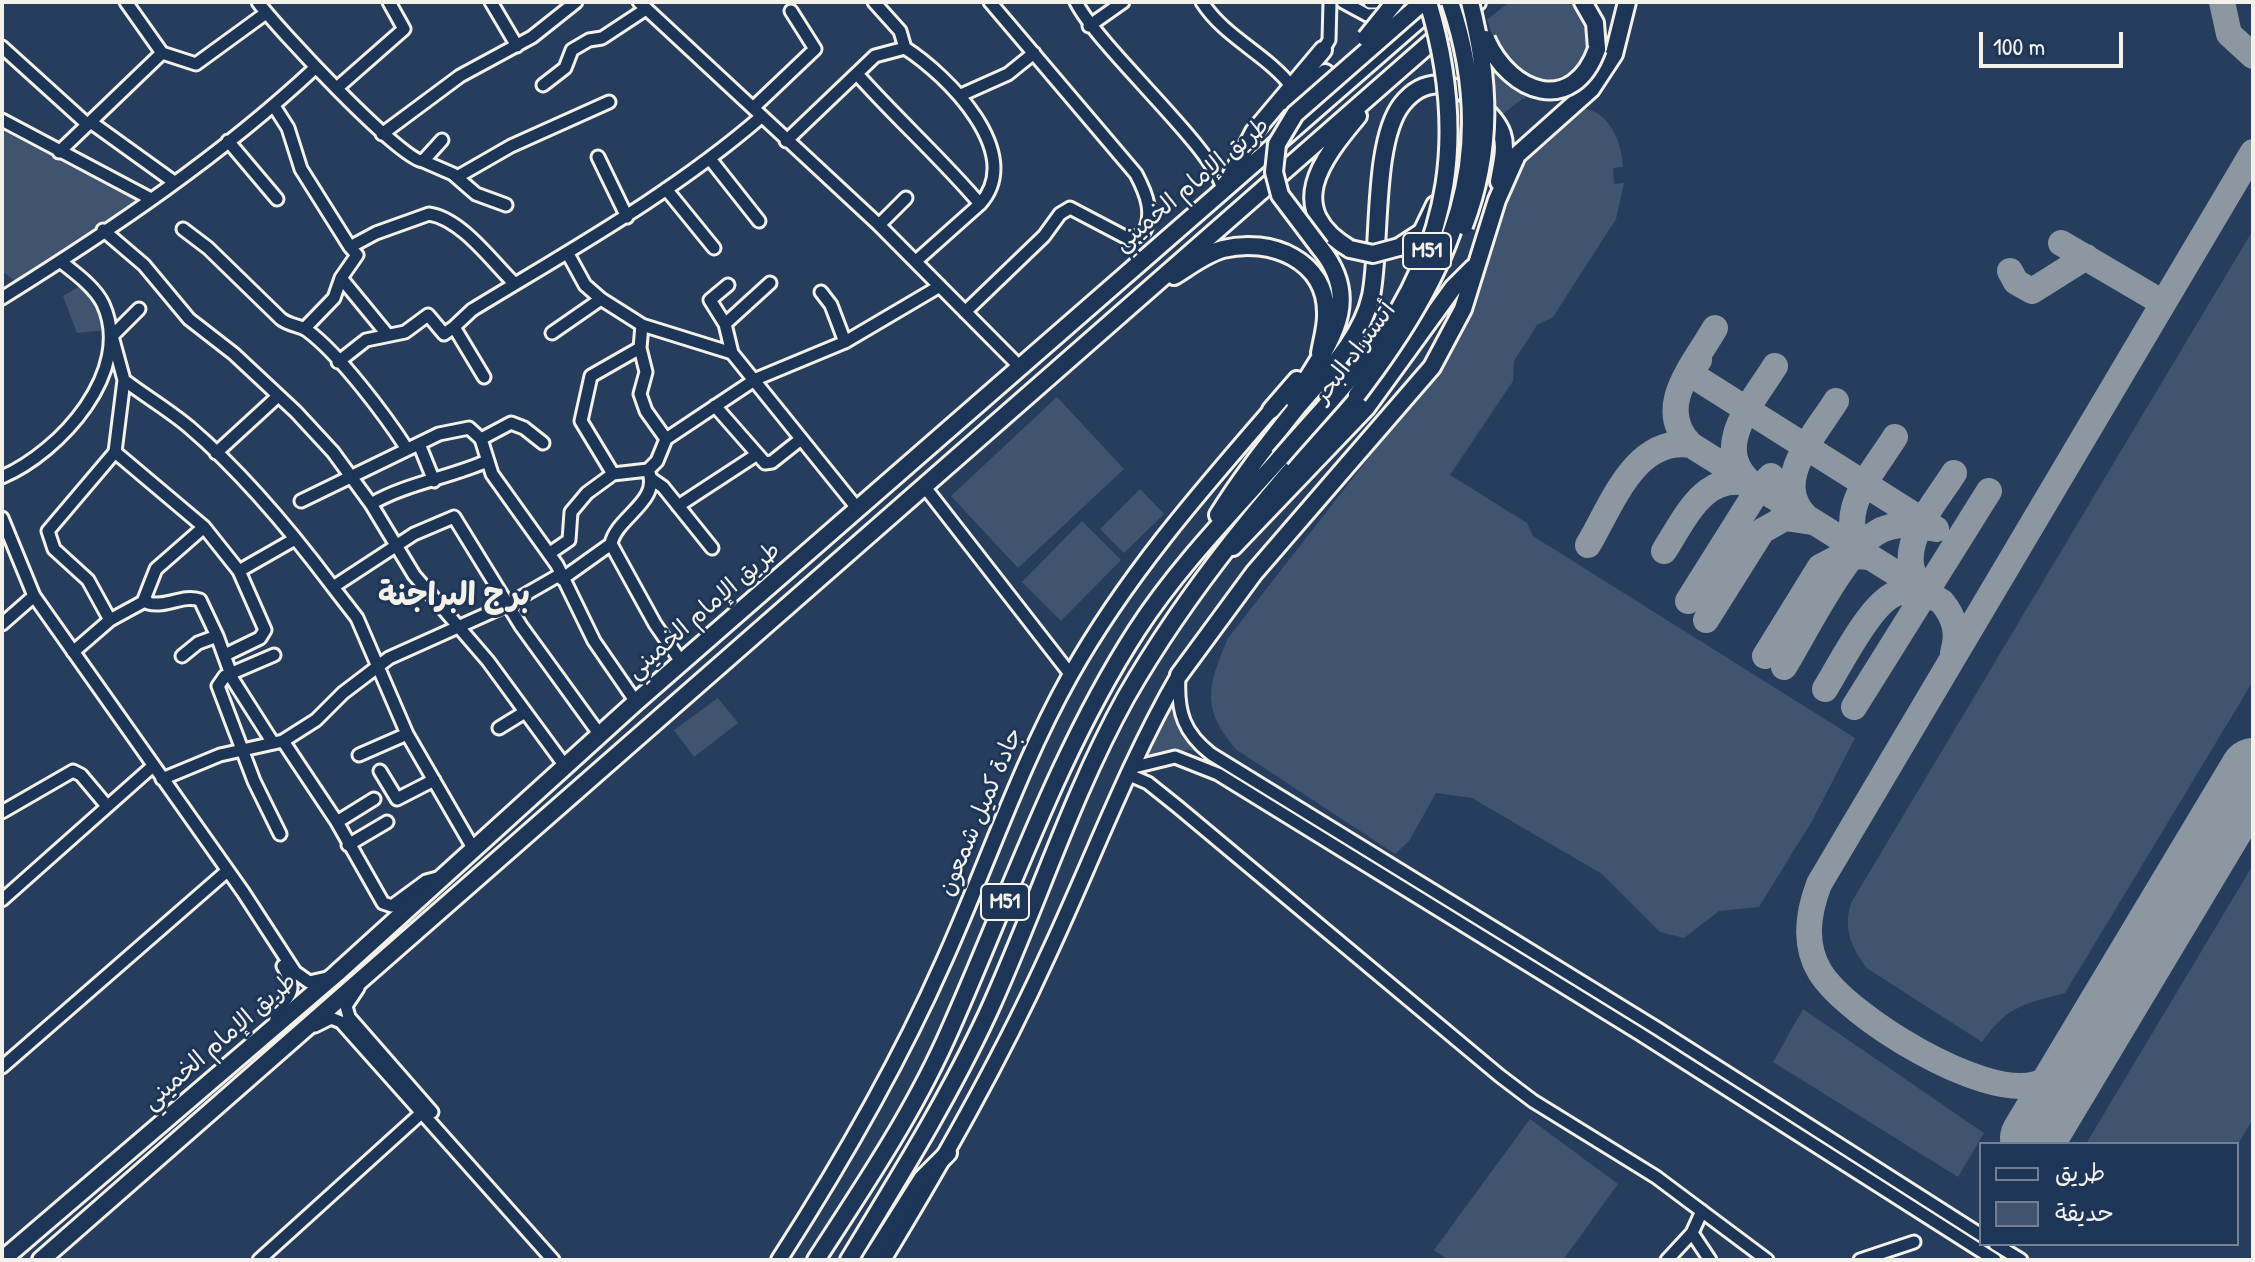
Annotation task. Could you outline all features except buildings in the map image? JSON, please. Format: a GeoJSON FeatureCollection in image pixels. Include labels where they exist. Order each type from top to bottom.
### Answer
{"type":"FeatureCollection","features":[{"type":"Feature","properties":{"kind":"highway"},"geometry":{"type":"LineString","coordinates":[[1224,190],[1267,129],[1295,97],[1372,33],[1395,2]]}},
{"type":"Feature","properties":{"kind":"highway"},"geometry":{"type":"LineString","coordinates":[[1293,413],[1294,400],[1339,321],[1342,291],[1331,262],[1280,195],[1274,172],[1277,144],[1295,114],[1425,2]]}},
{"type":"Feature","properties":{"kind":"highway","name":"أتستراد البحر"},"geometry":{"type":"LineString","coordinates":[[1201,548],[1371,352],[1400,308],[1426,254],[1445,194],[1450,147],[1439,41],[1425,2]]}},
{"type":"Feature","properties":{"kind":"highway","name":"طريق الإمام الخميني"},"geometry":{"type":"LineString","coordinates":[[2,1260],[336,974],[636,702],[1439,2]]}},
{"type":"Feature","properties":{"kind":"highway","name":"أتستراد البحر"},"geometry":{"type":"LineString","coordinates":[[1216,559],[1357,395],[1414,318],[1445,258],[1463,198],[1470,149],[1466,64],[1450,2]]}},
{"type":"Feature","properties":{"kind":"highway"},"geometry":{"type":"LineString","coordinates":[[1414,318],[1448,265],[1477,193],[1484,160],[1487,98],[1483,52],[1470,2]]}},
{"type":"Feature","properties":{"kind":"highway"},"geometry":{"type":"LineString","coordinates":[[1470,2],[1494,57],[1523,86],[1546,91],[1571,83],[1592,63],[1597,49],[1595,23],[1583,2]]}},
{"type":"Feature","properties":{"kind":"highway","name":"طريق الإمام الخميني"},"geometry":{"type":"LineString","coordinates":[[41,1260],[1477,2]]}},
{"type":"Feature","properties":{"kind":"highway"},"geometry":{"type":"LineString","coordinates":[[1446,89],[1437,200],[1422,232],[1399,247],[1373,254],[1350,249],[1321,224],[1315,211],[1313,186],[1320,166],[1391,77],[1418,63],[1492,2]]}},
{"type":"Feature","properties":{"kind":"highway"},"geometry":{"type":"LineString","coordinates":[[1179,675],[1254,573],[1432,367],[1454,331],[1497,200],[1517,155],[1591,89],[1609,62],[1623,26],[1627,2]]}},
{"type":"Feature","properties":{"kind":"highway"},"geometry":{"type":"LineString","coordinates":[[1224,190],[1245,147],[1323,50]]}},
{"type":"Feature","properties":{"kind":"highway"},"geometry":{"type":"LineString","coordinates":[[1201,548],[1221,510],[1293,413],[1335,363],[1365,314],[1373,278],[1390,133],[1403,104],[1415,93],[1431,84],[1448,83],[1461,88],[1492,117],[1503,134],[1497,200]]}},
{"type":"Feature","properties":{"kind":"highway"},"geometry":{"type":"LineString","coordinates":[[1198,211],[1213,215],[1214,231]]}},
{"type":"Feature","properties":{"kind":"highway"},"geometry":{"type":"LineString","coordinates":[[1157,281],[1174,276],[1220,250],[1256,244],[1278,248],[1304,262],[1324,296],[1327,315],[1318,358],[1271,410]]}},
{"type":"Feature","properties":{"kind":"highway"},"geometry":{"type":"LineString","coordinates":[[1216,559],[1248,535],[1366,408],[1453,288],[1475,266]]}},
{"type":"Feature","properties":{"kind":"highway","name":"M51"},"geometry":{"type":"LineString","coordinates":[[816,1260],[926,1080],[1063,772],[1111,674],[1138,628],[1201,548]]}},
{"type":"Feature","properties":{"kind":"highway","name":"M51"},"geometry":{"type":"LineString","coordinates":[[849,1260],[962,1066],[1014,953],[1074,801],[1100,747],[1157,646],[1216,559]]}},
{"type":"Feature","properties":{"kind":"highway"},"geometry":{"type":"LineString","coordinates":[[728,623],[723,642],[730,646],[745,642]]}},
{"type":"Feature","properties":{"kind":"highway"},"geometry":{"type":"LineString","coordinates":[[686,660],[709,657],[711,665],[707,676]]}},
{"type":"Feature","properties":{"kind":"highway"},"geometry":{"type":"LineString","coordinates":[[871,1260],[922,1179],[948,1153]]}},
{"type":"Feature","properties":{"kind":"main road","name":"جادة كميل شمعون"},"geometry":{"type":"LineString","coordinates":[[779,1260],[876,1101],[943,965],[1043,728],[1071,675],[1148,555],[1271,410]]}},
{"type":"Feature","properties":{"kind":"main road"},"geometry":{"type":"LineString","coordinates":[[883,1260],[948,1153],[1047,959],[1141,741],[1179,675]]}},
{"type":"Feature","properties":{"kind":"street"},"geometry":{"type":"LineString","coordinates":[[126,2],[162,53],[185,62],[203,62],[266,13]]}},
{"type":"Feature","properties":{"kind":"street"},"geometry":{"type":"LineString","coordinates":[[258,2],[315,68],[338,87],[382,134],[419,163],[442,140]]}},
{"type":"Feature","properties":{"kind":"street"},"geometry":{"type":"LineString","coordinates":[[338,87],[404,29],[389,2]]}},
{"type":"Feature","properties":{"kind":"street"},"geometry":{"type":"LineString","coordinates":[[491,2],[517,46]]}},
{"type":"Feature","properties":{"kind":"street"},"geometry":{"type":"LineString","coordinates":[[382,134],[460,76],[517,46],[576,2]]}},
{"type":"Feature","properties":{"kind":"street"},"geometry":{"type":"LineString","coordinates":[[874,2],[900,31],[905,48],[961,95],[991,146],[992,182],[989,194],[916,261]]}},
{"type":"Feature","properties":{"kind":"street"},"geometry":{"type":"LineString","coordinates":[[965,312],[1044,236],[1065,210],[1070,208],[1129,239],[1143,234],[1149,218],[1148,203],[1136,174],[990,2]]}},
{"type":"Feature","properties":{"kind":"street"},"geometry":{"type":"LineString","coordinates":[[1076,2],[1089,26],[1196,147],[1220,178],[1224,190]]}},
{"type":"Feature","properties":{"kind":"street"},"geometry":{"type":"LineString","coordinates":[[1089,26],[1123,2]]}},
{"type":"Feature","properties":{"kind":"street"},"geometry":{"type":"LineString","coordinates":[[1202,2],[1219,24],[1278,70],[1292,87]]}},
{"type":"Feature","properties":{"kind":"street"},"geometry":{"type":"LineString","coordinates":[[1323,50],[1329,40],[1330,2]]}},
{"type":"Feature","properties":{"kind":"street"},"geometry":{"type":"LineString","coordinates":[[1343,2],[1367,15],[1385,15],[1402,2]]}},
{"type":"Feature","properties":{"kind":"street"},"geometry":{"type":"LineString","coordinates":[[1370,2],[1378,2]]}},
{"type":"Feature","properties":{"kind":"street"},"geometry":{"type":"LineString","coordinates":[[543,85],[565,68],[572,50],[602,38],[643,5],[879,225],[1019,366]]}},
{"type":"Feature","properties":{"kind":"street"},"geometry":{"type":"LineString","coordinates":[[338,362],[366,340],[405,332],[428,315],[444,334],[472,310],[627,217],[710,159],[815,49],[791,11]]}},
{"type":"Feature","properties":{"kind":"street"},"geometry":{"type":"LineString","coordinates":[[2,47],[89,123],[174,182]]}},
{"type":"Feature","properties":{"kind":"street"},"geometry":{"type":"LineString","coordinates":[[786,141],[875,56],[905,48]]}},
{"type":"Feature","properties":{"kind":"street"},"geometry":{"type":"LineString","coordinates":[[59,152],[162,53]]}},
{"type":"Feature","properties":{"kind":"street"},"geometry":{"type":"LineString","coordinates":[[961,95],[1008,74],[1034,53]]}},
{"type":"Feature","properties":{"kind":"street"},"geometry":{"type":"LineString","coordinates":[[2,298],[151,199],[274,106],[315,68]]}},
{"type":"Feature","properties":{"kind":"street"},"geometry":{"type":"LineString","coordinates":[[857,74],[894,116],[946,164],[980,204]]}},
{"type":"Feature","properties":{"kind":"street"},"geometry":{"type":"LineString","coordinates":[[457,177],[511,146],[609,102]]}},
{"type":"Feature","properties":{"kind":"street"},"geometry":{"type":"LineString","coordinates":[[274,106],[288,128],[301,169],[357,255],[341,278],[334,298],[305,328]]}},
{"type":"Feature","properties":{"kind":"street"},"geometry":{"type":"LineString","coordinates":[[2,120],[151,199]]}},
{"type":"Feature","properties":{"kind":"street"},"geometry":{"type":"LineString","coordinates":[[228,141],[277,199]]}},
{"type":"Feature","properties":{"kind":"street"},"geometry":{"type":"LineString","coordinates":[[598,157],[627,217]]}},
{"type":"Feature","properties":{"kind":"street"},"geometry":{"type":"LineString","coordinates":[[710,159],[759,221]]}},
{"type":"Feature","properties":{"kind":"street"},"geometry":{"type":"LineString","coordinates":[[423,161],[457,177],[476,194],[506,205]]}},
{"type":"Feature","properties":{"kind":"street"},"geometry":{"type":"LineString","coordinates":[[666,189],[714,248]]}},
{"type":"Feature","properties":{"kind":"street"},"geometry":{"type":"LineString","coordinates":[[879,225],[906,198]]}},
{"type":"Feature","properties":{"kind":"street"},"geometry":{"type":"LineString","coordinates":[[350,247],[376,233],[429,214],[453,225],[515,284]]}},
{"type":"Feature","properties":{"kind":"street"},"geometry":{"type":"LineString","coordinates":[[183,229],[208,248],[290,326],[305,328],[413,447],[434,481]]}},
{"type":"Feature","properties":{"kind":"street"},"geometry":{"type":"LineString","coordinates":[[103,230],[144,265],[189,319],[234,354],[296,412],[351,476],[414,575],[459,626],[565,766]]}},
{"type":"Feature","properties":{"kind":"street"},"geometry":{"type":"LineString","coordinates":[[568,254],[585,285],[642,325],[732,353]]}},
{"type":"Feature","properties":{"kind":"street"},"geometry":{"type":"LineString","coordinates":[[60,261],[95,292],[103,304],[124,380],[115,452],[81,496],[51,524],[48,537],[54,549],[96,591],[110,620]]}},
{"type":"Feature","properties":{"kind":"street"},"geometry":{"type":"LineString","coordinates":[[341,278],[387,334]]}},
{"type":"Feature","properties":{"kind":"street"},"geometry":{"type":"LineString","coordinates":[[725,324],[770,283]]}},
{"type":"Feature","properties":{"kind":"street"},"geometry":{"type":"LineString","coordinates":[[728,285],[710,300],[725,324],[732,353],[857,508]]}},
{"type":"Feature","properties":{"kind":"street"},"geometry":{"type":"LineString","coordinates":[[162,779],[244,748],[278,742],[316,720],[376,667],[400,652],[507,605],[561,576],[611,544],[614,534],[648,495],[651,475],[666,439],[756,379],[845,342],[940,286]]}},
{"type":"Feature","properties":{"kind":"street"},"geometry":{"type":"LineString","coordinates":[[821,292],[831,305],[845,342]]}},
{"type":"Feature","properties":{"kind":"street"},"geometry":{"type":"LineString","coordinates":[[552,333],[601,299]]}},
{"type":"Feature","properties":{"kind":"street"},"geometry":{"type":"LineString","coordinates":[[2,477],[50,449],[88,406],[110,353],[112,336],[139,309]]}},
{"type":"Feature","properties":{"kind":"street"},"geometry":{"type":"LineString","coordinates":[[642,325],[640,348],[646,372],[639,386],[642,401],[666,439]]}},
{"type":"Feature","properties":{"kind":"street"},"geometry":{"type":"LineString","coordinates":[[454,327],[484,377]]}},
{"type":"Feature","properties":{"kind":"street"},"geometry":{"type":"LineString","coordinates":[[613,474],[581,421],[582,406],[591,376],[640,348]]}},
{"type":"Feature","properties":{"kind":"street"},"geometry":{"type":"LineString","coordinates":[[124,380],[187,426],[216,453],[295,539],[357,618],[407,734],[473,848]]}},
{"type":"Feature","properties":{"kind":"street"},"geometry":{"type":"LineString","coordinates":[[216,453],[277,397]]}},
{"type":"Feature","properties":{"kind":"street"},"geometry":{"type":"LineString","coordinates":[[715,406],[756,455],[768,464],[801,439]]}},
{"type":"Feature","properties":{"kind":"street"},"geometry":{"type":"LineString","coordinates":[[481,439],[511,423],[524,428],[543,443]]}},
{"type":"Feature","properties":{"kind":"street"},"geometry":{"type":"LineString","coordinates":[[301,501],[464,426],[481,439],[487,461],[523,521],[550,553],[594,641],[636,702]]}},
{"type":"Feature","properties":{"kind":"street"},"geometry":{"type":"LineString","coordinates":[[115,452],[204,527],[239,571],[265,630],[260,638],[225,655]]}},
{"type":"Feature","properties":{"kind":"street"},"geometry":{"type":"LineString","coordinates":[[678,506],[756,455]]}},
{"type":"Feature","properties":{"kind":"street"},"geometry":{"type":"LineString","coordinates":[[371,504],[395,491],[434,481],[487,461]]}},
{"type":"Feature","properties":{"kind":"street"},"geometry":{"type":"LineString","coordinates":[[550,553],[570,538],[569,519],[580,501],[613,474],[651,475],[712,548]]}},
{"type":"Feature","properties":{"kind":"street"},"geometry":{"type":"LineString","coordinates":[[924,486],[1071,675]]}},
{"type":"Feature","properties":{"kind":"street"},"geometry":{"type":"LineString","coordinates":[[333,587],[414,534],[454,517],[507,605],[600,735]]}},
{"type":"Feature","properties":{"kind":"street"},"geometry":{"type":"LineString","coordinates":[[2,518],[34,596],[227,873],[296,980]]}},
{"type":"Feature","properties":{"kind":"street"},"geometry":{"type":"LineString","coordinates":[[73,652],[110,620],[145,598],[156,569],[204,527]]}},
{"type":"Feature","properties":{"kind":"street"},"geometry":{"type":"LineString","coordinates":[[239,571],[295,539]]}},
{"type":"Feature","properties":{"kind":"street"},"geometry":{"type":"LineString","coordinates":[[611,544],[655,624],[686,660]]}},
{"type":"Feature","properties":{"kind":"street"},"geometry":{"type":"LineString","coordinates":[[2,624],[34,596]]}},
{"type":"Feature","properties":{"kind":"street"},"geometry":{"type":"LineString","coordinates":[[145,598],[152,604],[164,606],[189,597],[200,600],[231,675],[337,822],[379,899],[389,906],[426,881],[443,877]]}},
{"type":"Feature","properties":{"kind":"street"},"geometry":{"type":"LineString","coordinates":[[182,656],[198,643],[217,636]]}},
{"type":"Feature","properties":{"kind":"street"},"geometry":{"type":"LineString","coordinates":[[274,655],[223,677],[219,689],[254,781],[280,834]]}},
{"type":"Feature","properties":{"kind":"street"},"geometry":{"type":"LineString","coordinates":[[1179,675],[1184,723],[1190,734],[1211,754],[1658,1029],[1979,1234]]}},
{"type":"Feature","properties":{"kind":"street"},"geometry":{"type":"LineString","coordinates":[[499,728],[525,712]]}},
{"type":"Feature","properties":{"kind":"street"},"geometry":{"type":"LineString","coordinates":[[359,755],[407,734]]}},
{"type":"Feature","properties":{"kind":"street"},"geometry":{"type":"LineString","coordinates":[[1129,771],[1175,757],[1218,774],[1640,1034],[1995,1260]]}},
{"type":"Feature","properties":{"kind":"street"},"geometry":{"type":"LineString","coordinates":[[2,900],[153,766]]}},
{"type":"Feature","properties":{"kind":"street"},"geometry":{"type":"LineString","coordinates":[[2,812],[73,771],[81,775],[107,806]]}},
{"type":"Feature","properties":{"kind":"street"},"geometry":{"type":"LineString","coordinates":[[380,771],[397,799],[434,780]]}},
{"type":"Feature","properties":{"kind":"street"},"geometry":{"type":"LineString","coordinates":[[1129,771],[1178,807],[1511,1084],[1656,1177],[1767,1260]]}},
{"type":"Feature","properties":{"kind":"street"},"geometry":{"type":"LineString","coordinates":[[337,822],[374,799]]}},
{"type":"Feature","properties":{"kind":"street"},"geometry":{"type":"LineString","coordinates":[[348,845],[387,822]]}},
{"type":"Feature","properties":{"kind":"street"},"geometry":{"type":"LineString","coordinates":[[3,1064],[227,873]]}},
{"type":"Feature","properties":{"kind":"street"},"geometry":{"type":"LineString","coordinates":[[296,980],[315,982],[336,974]]}},
{"type":"Feature","properties":{"kind":"street"},"geometry":{"type":"LineString","coordinates":[[364,975],[346,1006],[347,1013],[553,1260]]}},
{"type":"Feature","properties":{"kind":"street"},"geometry":{"type":"LineString","coordinates":[[276,1026],[277,1012],[290,997],[296,980]]}},
{"type":"Feature","properties":{"kind":"street"},"geometry":{"type":"LineString","coordinates":[[290,1040],[327,1019],[341,1022],[561,1260]]}},
{"type":"Feature","properties":{"kind":"street"},"geometry":{"type":"LineString","coordinates":[[259,1260],[425,1110]]}},
{"type":"Feature","properties":{"kind":"street"},"geometry":{"type":"LineString","coordinates":[[1667,1260],[1692,1233],[1702,1211]]}},
{"type":"Feature","properties":{"kind":"street"},"geometry":{"type":"LineString","coordinates":[[1692,1233],[1710,1260]]}},
{"type":"Feature","properties":{"kind":"street"},"geometry":{"type":"LineString","coordinates":[[1860,1260],[1914,1242]]}},
{"type":"Feature","properties":{"kind":"street"},"geometry":{"type":"LineString","coordinates":[[1998,1246],[2021,1260]]}},
{"type":"Feature","properties":{"kind":"green space"},"geometry":{"type":"Polygon","coordinates":[[[1509,2],[1577,2],[1588,18],[1591,36],[1587,52],[1577,66],[1564,76],[1548,80],[1530,79],[1513,69],[1500,52],[1487,20],[1509,2]]]}},
{"type":"Feature","properties":{"kind":"green space"},"geometry":{"type":"Polygon","coordinates":[[[1491,64],[1503,80],[1533,95],[1495,118],[1491,64]]]}},
{"type":"Feature","properties":{"kind":"green space"},"geometry":{"type":"Polygon","coordinates":[[[1586,109],[1608,123],[1620,149],[1623,167],[1613,168],[1614,184],[1624,183],[1616,219],[1553,317],[1537,325],[1514,361],[1513,381],[1450,475],[1527,523],[1533,536],[1855,738],[1812,821],[1759,907],[1719,911],[1684,938],[1660,932],[1602,874],[1472,798],[1436,793],[1409,841],[1395,854],[1237,750],[1217,722],[1211,696],[1212,683],[1228,638],[1452,351],[1476,300],[1501,206],[1525,156],[1574,112],[1586,109]]]}},
{"type":"Feature","properties":{"kind":"green space"},"geometry":{"type":"Polygon","coordinates":[[[2,122],[142,197],[15,281],[2,271],[2,122]]]}},
{"type":"Feature","properties":{"kind":"green space"},"geometry":{"type":"Polygon","coordinates":[[[2253,230],[2253,681],[2065,993],[2018,1008],[2000,1021],[1982,1042],[1868,969],[1850,938],[1848,921],[1851,903],[2253,230]]]}},
{"type":"Feature","properties":{"kind":"green space"},"geometry":{"type":"Polygon","coordinates":[[[82,285],[97,300],[106,330],[77,333],[63,296],[82,285]]]}},
{"type":"Feature","properties":{"kind":"green space"},"geometry":{"type":"Polygon","coordinates":[[[1057,397],[1124,469],[1018,568],[951,496],[1057,397]]]}},
{"type":"Feature","properties":{"kind":"green space"},"geometry":{"type":"Polygon","coordinates":[[[1140,489],[1164,514],[1124,553],[1100,529],[1140,489]]]}},
{"type":"Feature","properties":{"kind":"green space"},"geometry":{"type":"Polygon","coordinates":[[[1082,521],[1121,560],[1061,621],[1022,582],[1082,521]]]}},
{"type":"Feature","properties":{"kind":"green space"},"geometry":{"type":"Polygon","coordinates":[[[718,698],[738,723],[694,757],[674,730],[718,698]]]}},
{"type":"Feature","properties":{"kind":"green space"},"geometry":{"type":"Polygon","coordinates":[[[1174,700],[1202,754],[1190,750],[1145,756],[1174,700]]]}},
{"type":"Feature","properties":{"kind":"green space"},"geometry":{"type":"Polygon","coordinates":[[[2253,865],[2253,1119],[2239,1143],[2087,1142],[2253,865]]]}},
{"type":"Feature","properties":{"kind":"green space"},"geometry":{"type":"Polygon","coordinates":[[[1803,1009],[1984,1133],[1958,1177],[1773,1062],[1803,1009]]]}},
{"type":"Feature","properties":{"kind":"green space"},"geometry":{"type":"Polygon","coordinates":[[[1530,1119],[1618,1184],[1563,1260],[1448,1260],[1434,1250],[1530,1119]]]}},
{"type":"Feature","properties":{"kind":"taxiway"},"geometry":{"type":"LineString","coordinates":[[2222,2],[2229,34],[2253,56]]}},
{"type":"Feature","properties":{"kind":"taxiway"},"geometry":{"type":"LineString","coordinates":[[2114,1002],[2082,1051],[2050,1079],[2013,1086],[1984,1080],[1919,1051],[1858,1011],[1835,990],[1820,972],[1811,951],[1810,917],[1819,884],[2253,152]]}},
{"type":"Feature","properties":{"kind":"taxiway"},"geometry":{"type":"LineString","coordinates":[[2061,243],[2163,303]]}},
{"type":"Feature","properties":{"kind":"taxiway"},"geometry":{"type":"LineString","coordinates":[[2010,271],[2016,282],[2032,291],[2086,257]]}},
{"type":"Feature","properties":{"kind":"taxiway"},"geometry":{"type":"LineString","coordinates":[[1715,328],[1681,386],[1676,401],[1680,431],[1691,445],[1942,602],[1955,626],[1953,653]]}},
{"type":"Feature","properties":{"kind":"taxiway"},"geometry":{"type":"LineString","coordinates":[[1699,360],[1689,373],[1936,529]]}},
{"type":"Feature","properties":{"kind":"taxiway"},"geometry":{"type":"LineString","coordinates":[[1664,551],[1689,511],[1709,491],[1721,484],[1752,484],[1740,470],[1734,455],[1735,440],[1747,410],[1775,366]]}},
{"type":"Feature","properties":{"kind":"taxiway"},"geometry":{"type":"LineString","coordinates":[[1706,620],[1762,531],[1785,518],[1812,522],[1799,508],[1793,493],[1793,478],[1806,446],[1836,401]]}},
{"type":"Feature","properties":{"kind":"taxiway"},"geometry":{"type":"LineString","coordinates":[[1765,656],[1820,567],[1843,555],[1869,557],[1857,542],[1853,512],[1866,481],[1895,437]]}},
{"type":"Feature","properties":{"kind":"taxiway"},"geometry":{"type":"LineString","coordinates":[[1588,545],[1616,493],[1640,462],[1655,451],[1671,445],[1691,445]]}},
{"type":"Feature","properties":{"kind":"taxiway"},"geometry":{"type":"LineString","coordinates":[[1825,689],[1866,622],[1885,600],[1903,591],[1926,592],[1915,578],[1911,563],[1912,547],[1925,516],[1954,473]]}},
{"type":"Feature","properties":{"kind":"taxiway"},"geometry":{"type":"LineString","coordinates":[[1688,601],[1759,488],[1771,476]]}},
{"type":"Feature","properties":{"kind":"taxiway"},"geometry":{"type":"LineString","coordinates":[[1854,707],[1989,491]]}},
{"type":"Feature","properties":{"kind":"taxiway"},"geometry":{"type":"LineString","coordinates":[[1784,667],[1838,575],[1864,543],[1889,527],[1910,525],[1931,528]]}},
{"type":"Feature","properties":{"kind":"runway"},"geometry":{"type":"LineString","coordinates":[[2033,1138],[2253,771]]}},
{"type":"Feature","properties":{"kind":"district","name":"برج البراجنة"},"geometry":{"type":"Point","coordinates":[454,596]}}]}
